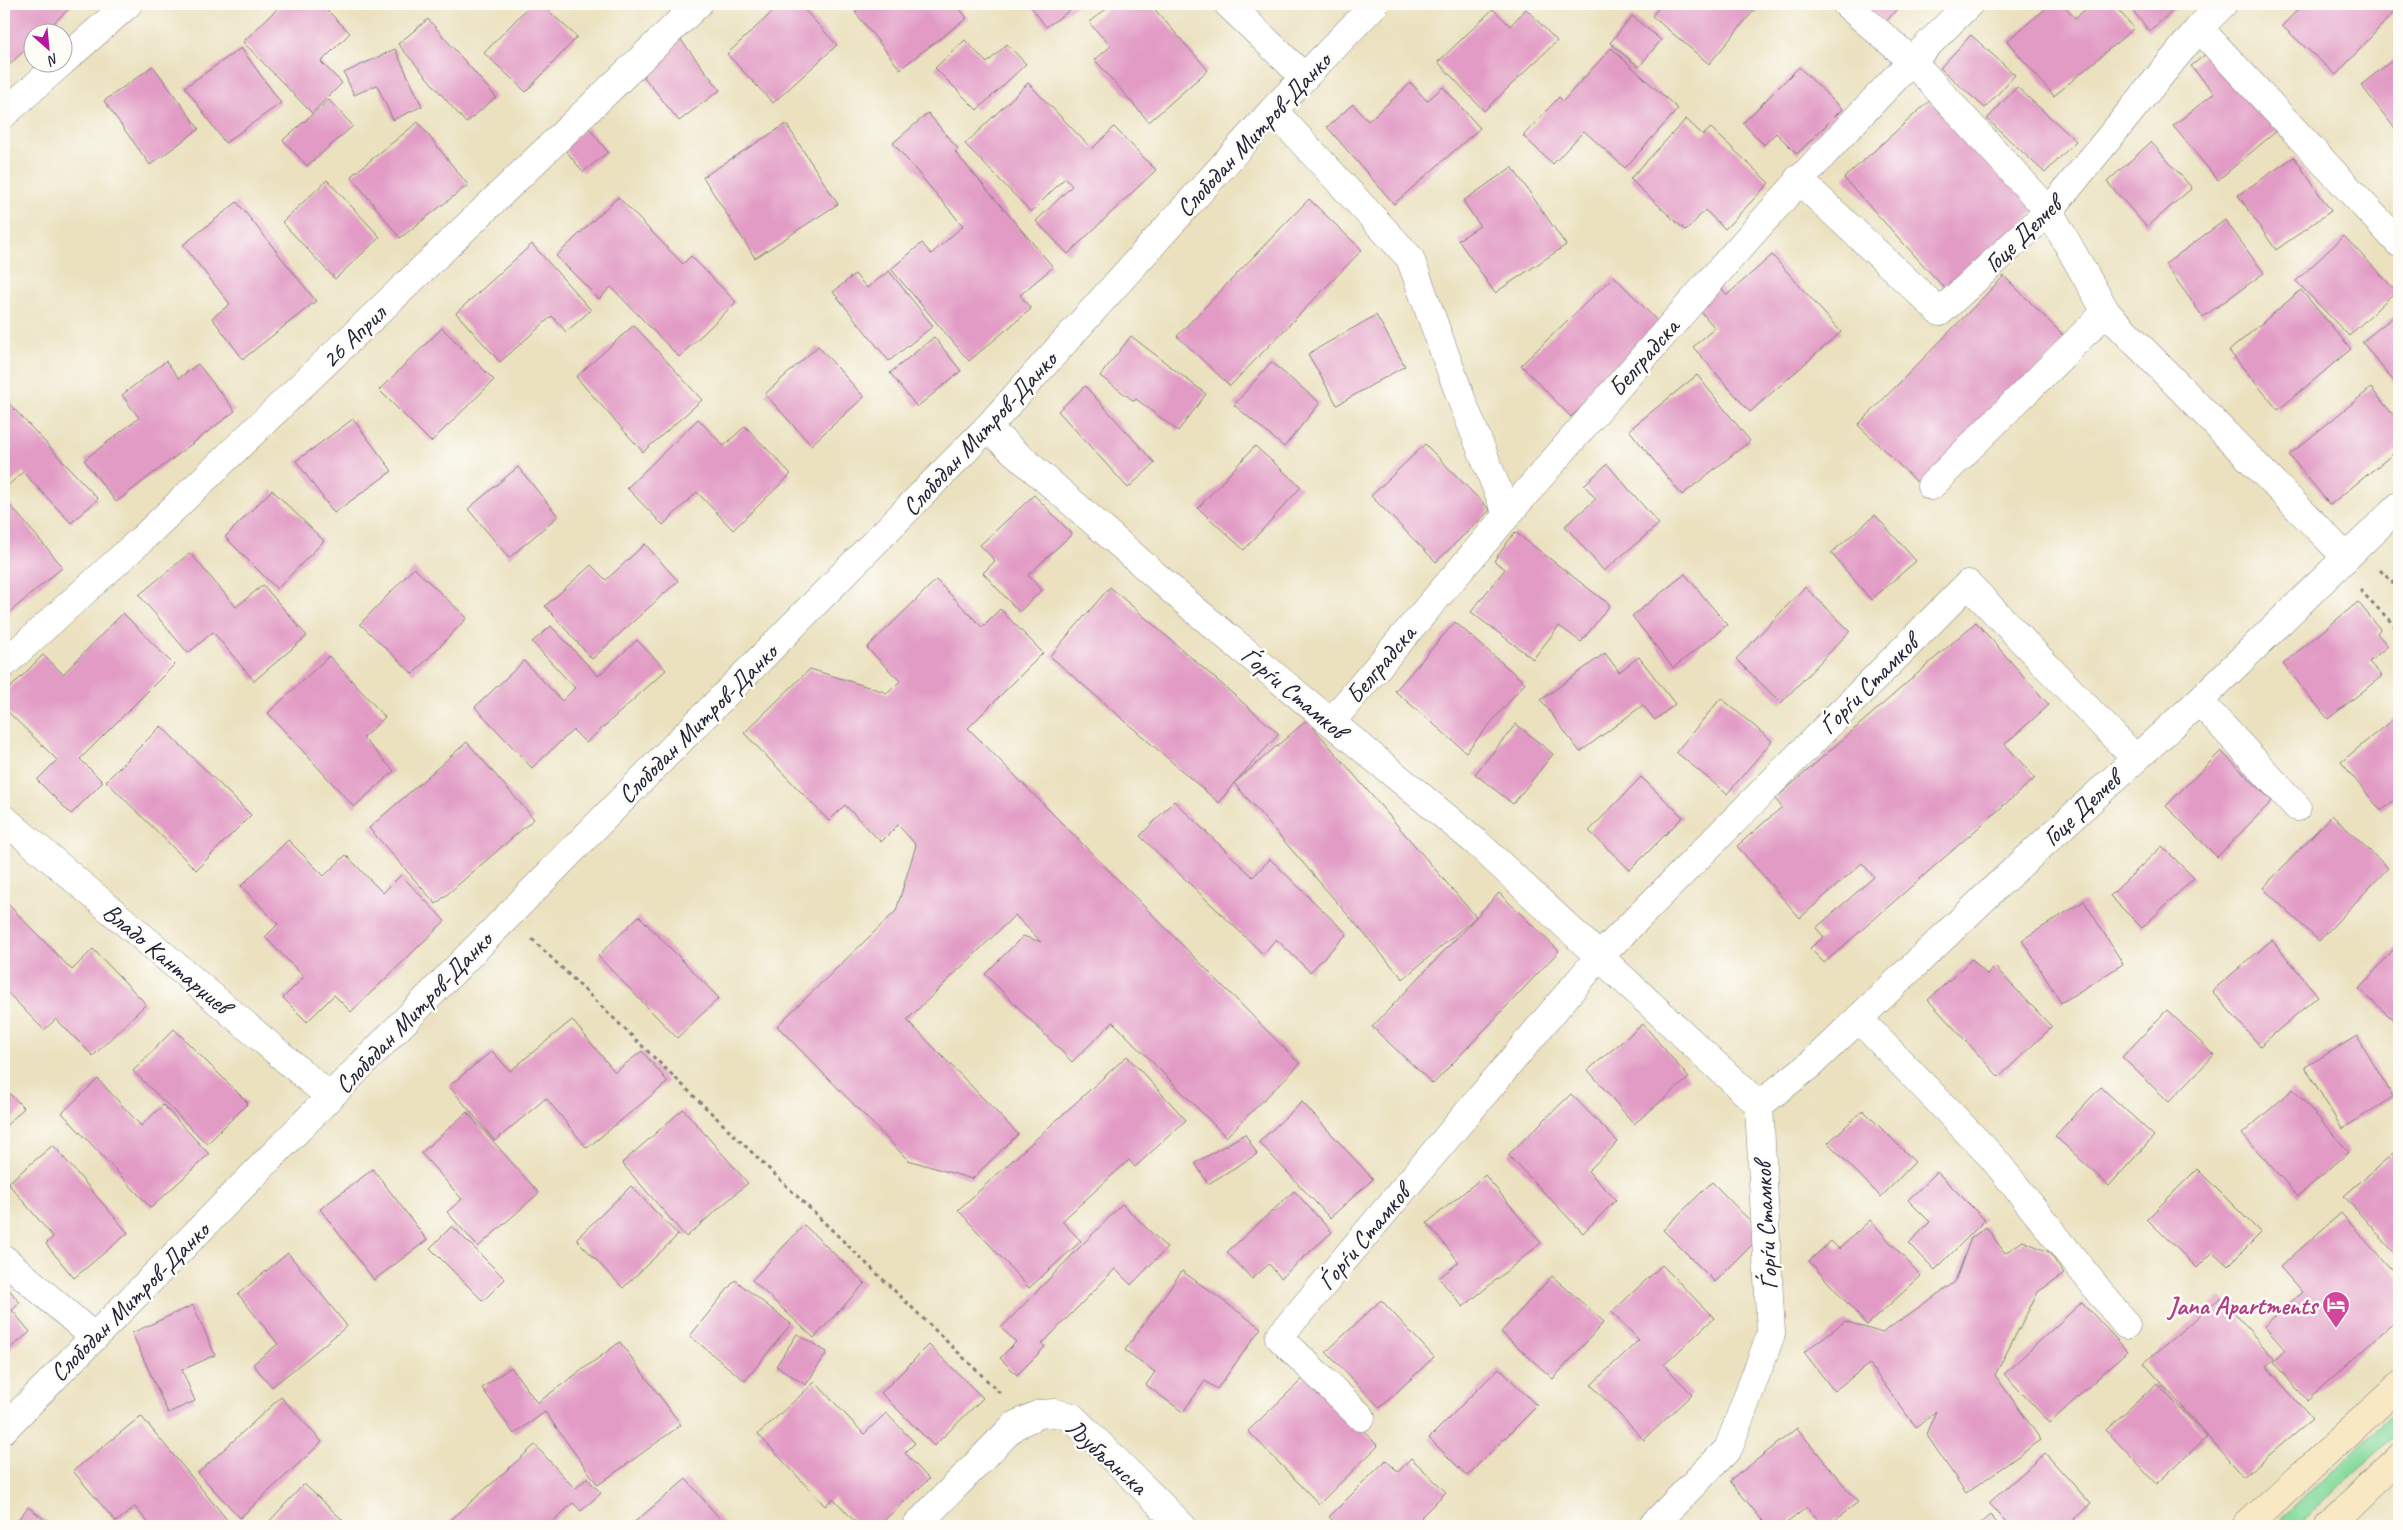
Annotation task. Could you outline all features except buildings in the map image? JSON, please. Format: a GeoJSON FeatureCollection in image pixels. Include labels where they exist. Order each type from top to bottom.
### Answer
{"type":"FeatureCollection","features":[{"type":"Feature","properties":{"kind":"main road"},"geometry":{"type":"LineString","coordinates":[[2246,1526],[2399,1386]]}},
{"type":"Feature","properties":{"kind":"main road"},"geometry":{"type":"LineString","coordinates":[[2329,1526],[2399,1458]]}},
{"type":"Feature","properties":{"kind":"street"},"geometry":{"type":"LineString","coordinates":[[72,53],[128,4]]}},
{"type":"Feature","properties":{"kind":"street","name":"26 Април"},"geometry":{"type":"LineString","coordinates":[[4,664],[142,539],[698,4]]}},
{"type":"Feature","properties":{"kind":"street"},"geometry":{"type":"LineString","coordinates":[[1228,4],[1304,77]]}},
{"type":"Feature","properties":{"kind":"street","name":"Слободан Митров-Данко"},"geometry":{"type":"LineString","coordinates":[[4,1429],[987,428],[1272,110],[1375,4]]}},
{"type":"Feature","properties":{"kind":"street"},"geometry":{"type":"LineString","coordinates":[[1846,4],[1911,60],[2049,211],[2106,312],[2342,562]]}},
{"type":"Feature","properties":{"kind":"street","name":"Белградска"},"geometry":{"type":"LineString","coordinates":[[1331,722],[1507,514],[1798,179],[1911,60],[1969,4]]}},
{"type":"Feature","properties":{"kind":"street","name":"Гоце Делчев"},"geometry":{"type":"LineString","coordinates":[[1798,179],[1940,312],[2049,211],[2199,28],[2223,4]]}},
{"type":"Feature","properties":{"kind":"street"},"geometry":{"type":"LineString","coordinates":[[2199,28],[2399,244]]}},
{"type":"Feature","properties":{"kind":"street"},"geometry":{"type":"LineString","coordinates":[[4,114],[51,72]]}},
{"type":"Feature","properties":{"kind":"street"},"geometry":{"type":"LineString","coordinates":[[1272,110],[1410,258],[1462,401],[1507,514]]}},
{"type":"Feature","properties":{"kind":"street"},"geometry":{"type":"LineString","coordinates":[[1931,486],[2106,312]]}},
{"type":"Feature","properties":{"kind":"street","name":"Ѓорѓи Стамков"},"geometry":{"type":"LineString","coordinates":[[987,428],[1195,610],[1476,842],[1759,1105],[1771,1334],[1728,1449],[1652,1526]]}},
{"type":"Feature","properties":{"kind":"street","name":"Гоце Делчев"},"geometry":{"type":"LineString","coordinates":[[1759,1105],[1811,1064],[2135,758],[2199,701],[2399,506]]}},
{"type":"Feature","properties":{"kind":"street","name":"Ѓорѓи Стамков"},"geometry":{"type":"LineString","coordinates":[[1361,1417],[1279,1337],[1599,957],[1968,584],[2135,758]]}},
{"type":"Feature","properties":{"kind":"street"},"geometry":{"type":"LineString","coordinates":[[2199,701],[2297,807]]}},
{"type":"Feature","properties":{"kind":"street","name":"Владо Кантарџиев"},"geometry":{"type":"LineString","coordinates":[[4,819],[330,1097]]}},
{"type":"Feature","properties":{"kind":"street"},"geometry":{"type":"LineString","coordinates":[[1859,1019],[1993,1158],[2126,1325]]}},
{"type":"Feature","properties":{"kind":"street"},"geometry":{"type":"LineString","coordinates":[[4,1258],[94,1337]]}},
{"type":"Feature","properties":{"kind":"street","name":"Љубљанска"},"geometry":{"type":"LineString","coordinates":[[916,1526],[1014,1426],[1026,1418],[1039,1414],[1055,1413],[1072,1417],[1182,1526]]}},
{"type":"Feature","properties":{"kind":"path"},"geometry":{"type":"LineString","coordinates":[[2342,562],[2399,630]]}},
{"type":"Feature","properties":{"kind":"path"},"geometry":{"type":"LineString","coordinates":[[508,916],[1026,1418]]}},
{"type":"Feature","properties":{"kind":"green space"},"geometry":{"type":"Polygon","coordinates":[[[2399,1409],[2399,1431],[2297,1526],[2274,1526],[2399,1409]]]}},
{"type":"Feature","properties":{"kind":"place","name":"Jana Apartments"},"geometry":{"type":"Point","coordinates":[2336,1329]}}]}
